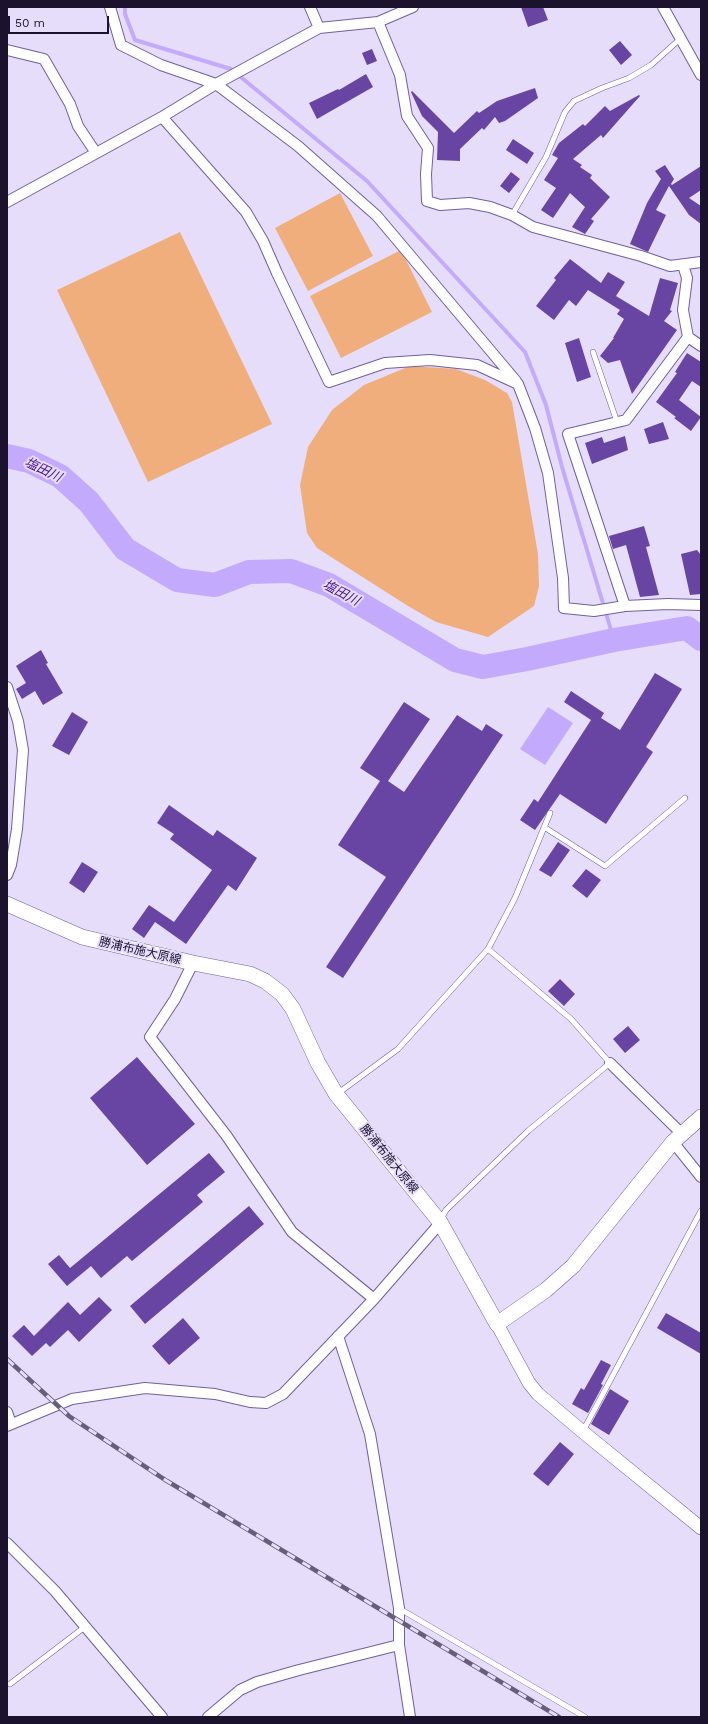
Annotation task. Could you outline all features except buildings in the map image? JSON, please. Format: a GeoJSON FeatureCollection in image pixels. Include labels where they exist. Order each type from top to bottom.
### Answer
{"type":"FeatureCollection","features":[{"type":"Feature","properties":{"kind":"main road","name":"勝浦布施大原線"},"geometry":{"type":"LineString","coordinates":[[7,904],[82,937],[193,963],[250,974],[265,981],[282,994],[293,1009],[318,1062],[336,1094],[440,1222],[497,1324]]}},
{"type":"Feature","properties":{"kind":"main road"},"geometry":{"type":"LineString","coordinates":[[497,1324],[546,1290],[573,1266],[678,1138],[701,1117]]}},
{"type":"Feature","properties":{"kind":"street"},"geometry":{"type":"LineString","coordinates":[[110,7],[121,45],[160,65],[216,84],[298,146],[377,216],[518,384],[535,428],[548,473],[563,578],[564,608],[598,611],[625,606],[668,604],[701,605]]}},
{"type":"Feature","properties":{"kind":"street"},"geometry":{"type":"LineString","coordinates":[[310,7],[319,28]]}},
{"type":"Feature","properties":{"kind":"street"},"geometry":{"type":"LineString","coordinates":[[7,202],[162,117],[216,84],[319,28],[378,22],[413,7]]}},
{"type":"Feature","properties":{"kind":"street"},"geometry":{"type":"LineString","coordinates":[[663,7],[701,75]]}},
{"type":"Feature","properties":{"kind":"street"},"geometry":{"type":"LineString","coordinates":[[378,22],[400,75],[407,116],[428,148],[426,174],[427,201],[440,205],[469,203],[490,206],[512,215],[533,227],[641,256],[670,266],[701,262]]}},
{"type":"Feature","properties":{"kind":"street"},"geometry":{"type":"LineString","coordinates":[[7,50],[44,59],[70,104],[78,126],[96,153]]}},
{"type":"Feature","properties":{"kind":"street"},"geometry":{"type":"LineString","coordinates":[[162,117],[246,212],[263,241],[329,382],[385,363],[430,360],[477,365],[518,384]]}},
{"type":"Feature","properties":{"kind":"street"},"geometry":{"type":"LineString","coordinates":[[683,264],[687,278],[683,310],[688,337],[701,346]]}},
{"type":"Feature","properties":{"kind":"street"},"geometry":{"type":"LineString","coordinates":[[625,606],[568,434],[626,420],[688,337]]}},
{"type":"Feature","properties":{"kind":"street"},"geometry":{"type":"LineString","coordinates":[[7,686],[18,721],[23,750],[17,829],[11,865],[7,875]]}},
{"type":"Feature","properties":{"kind":"street"},"geometry":{"type":"LineString","coordinates":[[193,963],[176,999],[150,1037],[226,1135],[292,1232],[374,1299]]}},
{"type":"Feature","properties":{"kind":"street"},"geometry":{"type":"LineString","coordinates":[[610,1063],[678,1138],[701,1177]]}},
{"type":"Feature","properties":{"kind":"street"},"geometry":{"type":"LineString","coordinates":[[7,1412],[9,1425],[72,1399],[145,1388],[215,1394],[250,1402],[266,1403],[283,1394],[374,1299],[436,1229],[440,1222]]}},
{"type":"Feature","properties":{"kind":"street"},"geometry":{"type":"LineString","coordinates":[[497,1324],[529,1383],[538,1394],[582,1432],[701,1528]]}},
{"type":"Feature","properties":{"kind":"street"},"geometry":{"type":"LineString","coordinates":[[338,1336],[370,1434],[399,1608],[399,1645],[410,1717]]}},
{"type":"Feature","properties":{"kind":"street"},"geometry":{"type":"LineString","coordinates":[[7,1543],[55,1591],[162,1717]]}},
{"type":"Feature","properties":{"kind":"street"},"geometry":{"type":"LineString","coordinates":[[208,1717],[240,1690],[257,1682],[399,1645]]}},
{"type":"Feature","properties":{"kind":"lane"},"geometry":{"type":"LineString","coordinates":[[512,215],[546,157],[565,112],[570,106],[574,102],[602,88],[629,78],[651,65],[680,39]]}},
{"type":"Feature","properties":{"kind":"lane"},"geometry":{"type":"LineString","coordinates":[[594,352],[616,422]]}},
{"type":"Feature","properties":{"kind":"lane"},"geometry":{"type":"LineString","coordinates":[[544,827],[605,866],[685,798]]}},
{"type":"Feature","properties":{"kind":"lane"},"geometry":{"type":"LineString","coordinates":[[336,1094],[398,1049],[488,949],[515,898],[550,813]]}},
{"type":"Feature","properties":{"kind":"lane"},"geometry":{"type":"LineString","coordinates":[[440,1222],[446,1210],[528,1131],[610,1063],[571,1019],[488,949]]}},
{"type":"Feature","properties":{"kind":"lane"},"geometry":{"type":"LineString","coordinates":[[582,1432],[701,1211]]}},
{"type":"Feature","properties":{"kind":"lane"},"geometry":{"type":"LineString","coordinates":[[399,1608],[585,1717]]}},
{"type":"Feature","properties":{"kind":"lane"},"geometry":{"type":"LineString","coordinates":[[10,1684],[86,1626]]}},
{"type":"Feature","properties":{"kind":"shaded area"},"geometry":{"type":"Polygon","coordinates":[[[340,193],[373,256],[308,291],[275,228],[340,193]]]}},
{"type":"Feature","properties":{"kind":"shaded area"},"geometry":{"type":"Polygon","coordinates":[[[180,232],[272,424],[148,482],[57,290],[180,232]]]}},
{"type":"Feature","properties":{"kind":"shaded area"},"geometry":{"type":"Polygon","coordinates":[[[401,250],[432,312],[341,358],[310,296],[401,250]]]}},
{"type":"Feature","properties":{"kind":"shaded area"},"geometry":{"type":"Polygon","coordinates":[[[410,366],[456,369],[485,380],[507,393],[512,402],[538,554],[539,586],[534,606],[488,637],[436,622],[408,606],[317,548],[307,533],[300,485],[308,447],[332,410],[364,385],[410,366]]]}},
{"type":"Feature","properties":{"kind":"shaded area"},"geometry":{"type":"Polygon","coordinates":[[[548,707],[573,723],[545,765],[520,749],[548,707]]]}},
{"type":"Feature","properties":{"kind":"waterway"},"geometry":{"type":"LineString","coordinates":[[125,7],[125,14],[135,40],[231,69],[367,181],[525,352],[546,405],[562,467],[614,640]]}},
{"type":"Feature","properties":{"kind":"waterway","name":"塩田川"},"geometry":{"type":"LineString","coordinates":[[7,456],[29,461],[60,476],[89,502],[125,549],[177,580],[215,585],[249,572],[291,571],[329,585],[455,660],[483,667],[614,640],[687,628],[701,639]]}},
{"type":"Feature","properties":{"kind":"railway"},"geometry":{"type":"LineString","coordinates":[[7,1359],[69,1416],[167,1481],[559,1717]]}}]}
